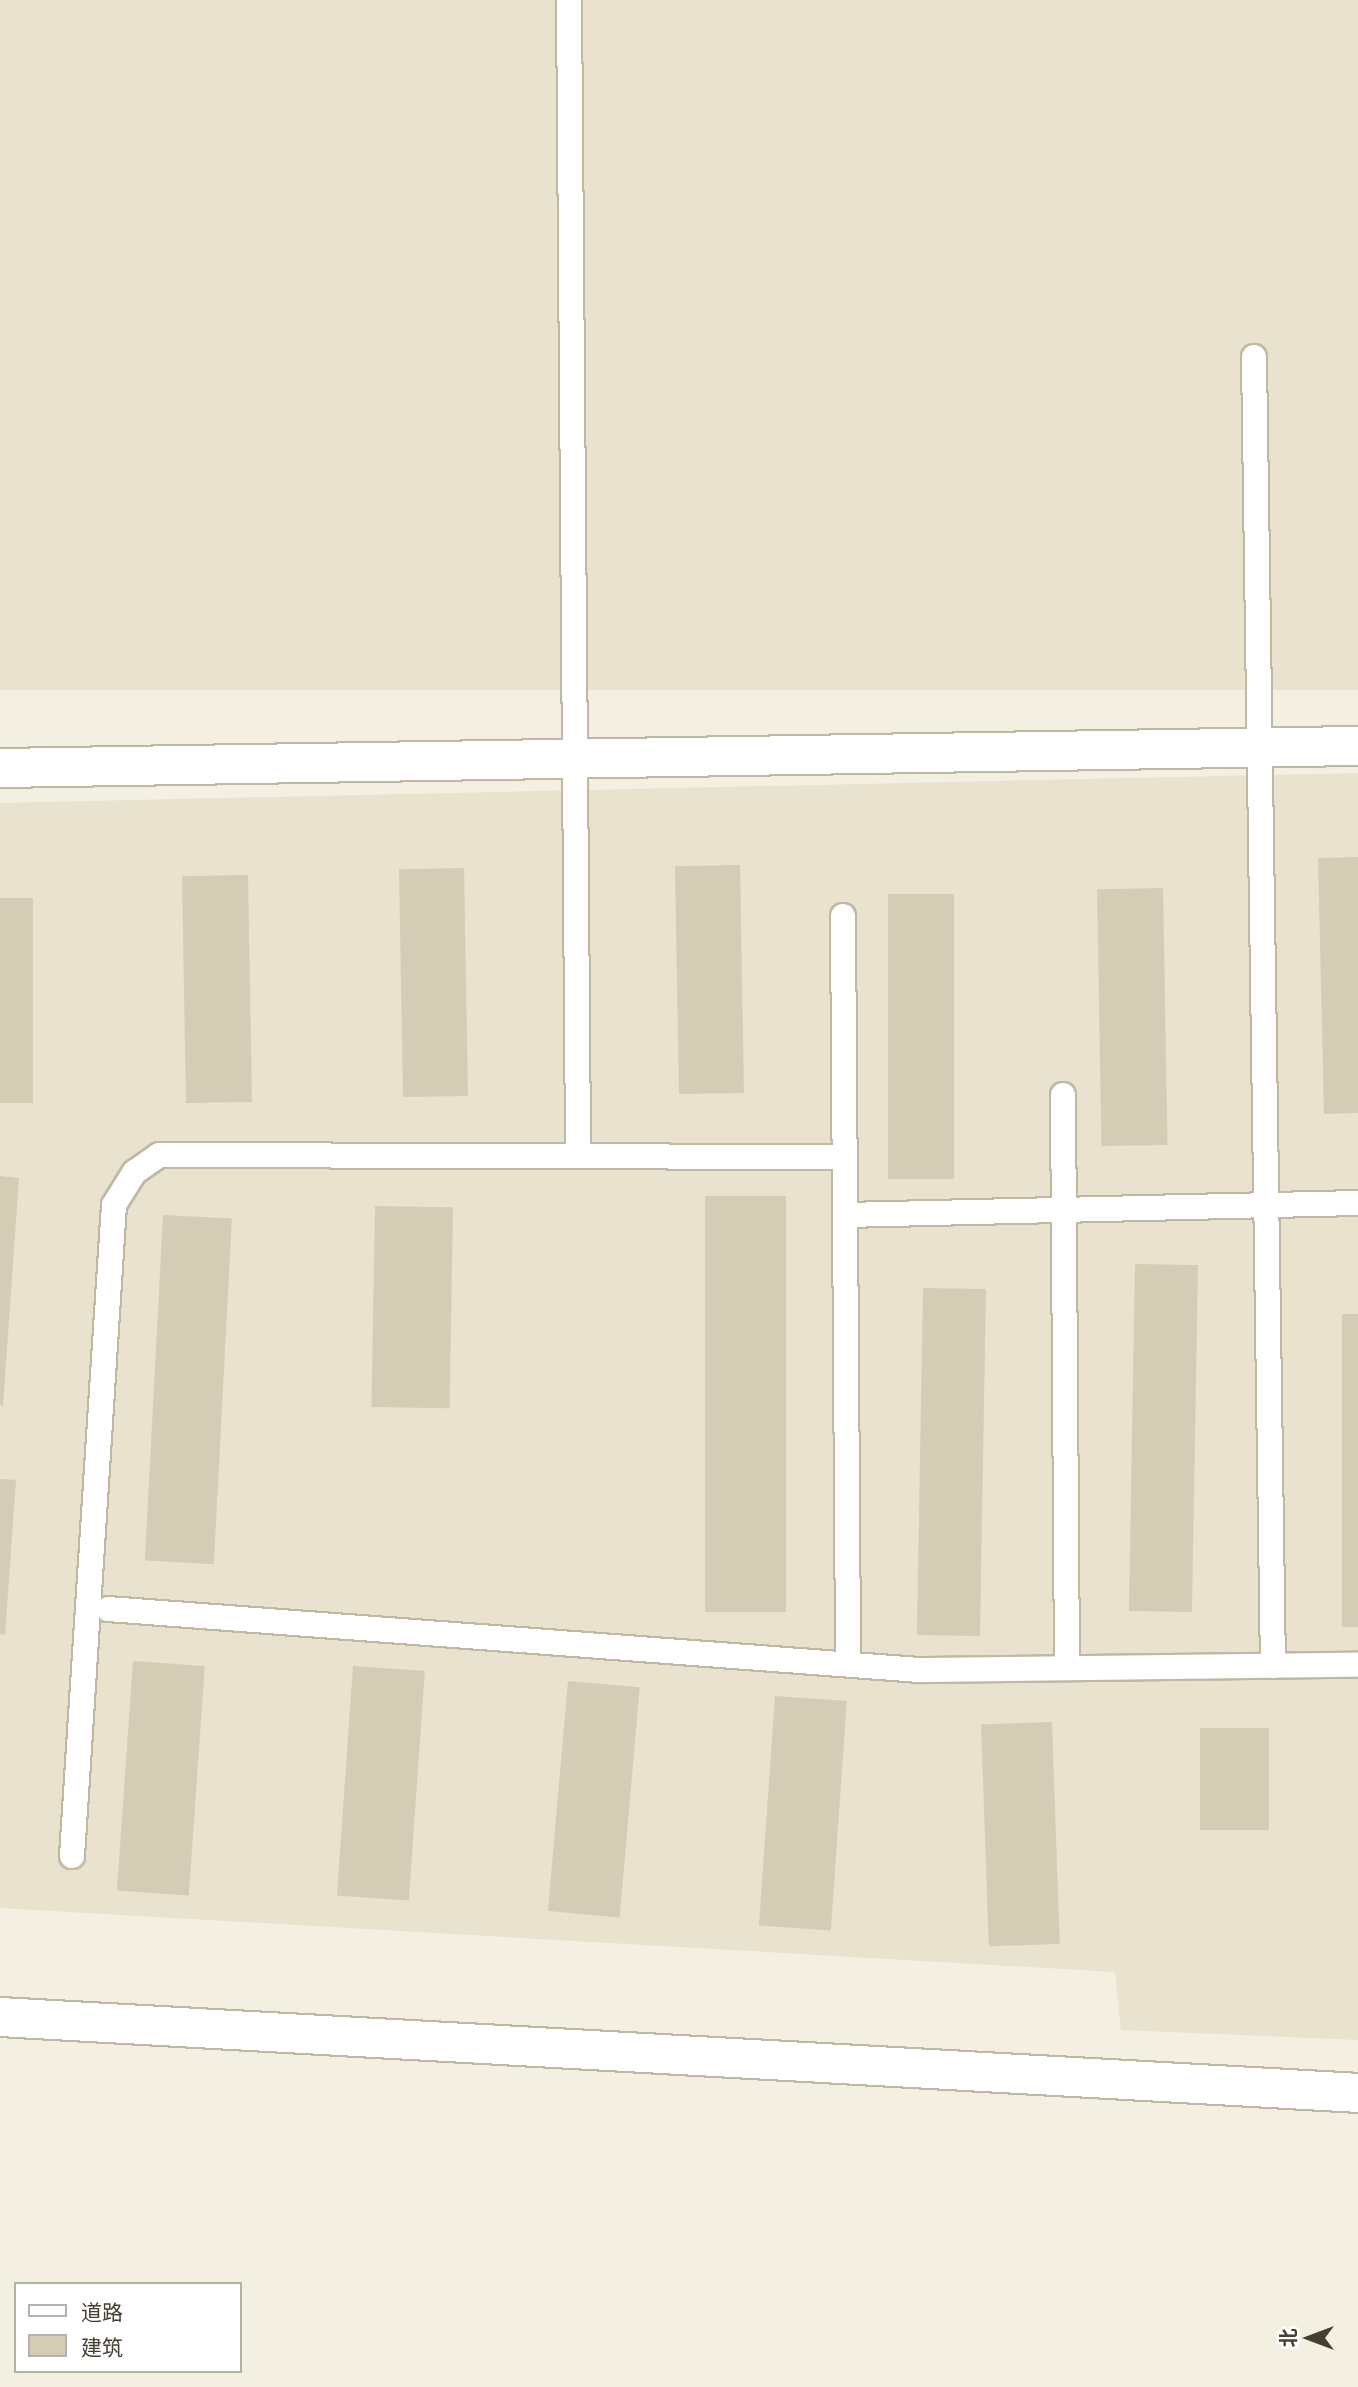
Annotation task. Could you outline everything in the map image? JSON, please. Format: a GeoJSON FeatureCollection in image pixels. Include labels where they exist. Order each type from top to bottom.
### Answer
{"type":"FeatureCollection","features":[{"type":"Feature","properties":{"kind":"street"},"geometry":{"type":"LineString","coordinates":[[0,768],[1358,746]]}},
{"type":"Feature","properties":{"kind":"street"},"geometry":{"type":"LineString","coordinates":[[0,2017],[1358,2093]]}},
{"type":"Feature","properties":{"kind":"lane"},"geometry":{"type":"LineString","coordinates":[[569,0],[578,1156]]}},
{"type":"Feature","properties":{"kind":"lane"},"geometry":{"type":"LineString","coordinates":[[1254,357],[1273,1666]]}},
{"type":"Feature","properties":{"kind":"lane"},"geometry":{"type":"LineString","coordinates":[[843,916],[848,1657]]}},
{"type":"Feature","properties":{"kind":"lane"},"geometry":{"type":"LineString","coordinates":[[1063,1095],[1067,1668]]}},
{"type":"Feature","properties":{"kind":"lane"},"geometry":{"type":"LineString","coordinates":[[72,1856],[114,1205],[135,1172],[159,1155],[845,1157]]}},
{"type":"Feature","properties":{"kind":"lane"},"geometry":{"type":"LineString","coordinates":[[845,1215],[1358,1203]]}},
{"type":"Feature","properties":{"kind":"lane"},"geometry":{"type":"LineString","coordinates":[[108,1609],[919,1670],[1358,1665]]}},
{"type":"Feature","properties":{"kind":"shaded area"},"geometry":{"type":"Polygon","coordinates":[[[0,0],[1358,0],[1358,690],[0,690],[0,0]]]}},
{"type":"Feature","properties":{"kind":"shaded area"},"geometry":{"type":"Polygon","coordinates":[[[1358,773],[1358,2040],[1121,2030],[1115,1972],[0,1908],[0,803],[1358,773]]]}},
{"type":"Feature","properties":{"kind":"building"},"geometry":{"type":"Polygon","coordinates":[[[1358,857],[1358,1113],[1324,1114],[1318,858],[1358,857]]]}},
{"type":"Feature","properties":{"kind":"building"},"geometry":{"type":"Polygon","coordinates":[[[740,865],[744,1093],[679,1094],[675,866],[740,865]]]}},
{"type":"Feature","properties":{"kind":"building"},"geometry":{"type":"Polygon","coordinates":[[[464,868],[468,1096],[403,1097],[399,869],[464,868]]]}},
{"type":"Feature","properties":{"kind":"building"},"geometry":{"type":"Polygon","coordinates":[[[248,875],[252,1102],[186,1103],[182,876],[248,875]]]}},
{"type":"Feature","properties":{"kind":"building"},"geometry":{"type":"Polygon","coordinates":[[[1163,888],[1167,1145],[1101,1146],[1097,889],[1163,888]]]}},
{"type":"Feature","properties":{"kind":"building"},"geometry":{"type":"Polygon","coordinates":[[[888,894],[954,894],[954,1179],[888,1179],[888,894]]]}},
{"type":"Feature","properties":{"kind":"building"},"geometry":{"type":"Polygon","coordinates":[[[0,898],[33,898],[33,1103],[0,1103],[0,898]]]}},
{"type":"Feature","properties":{"kind":"building"},"geometry":{"type":"Polygon","coordinates":[[[0,1176],[19,1178],[3,1406],[0,1405],[0,1176]]]}},
{"type":"Feature","properties":{"kind":"building"},"geometry":{"type":"Polygon","coordinates":[[[705,1196],[786,1196],[786,1612],[705,1612],[705,1196]]]}},
{"type":"Feature","properties":{"kind":"building"},"geometry":{"type":"Polygon","coordinates":[[[375,1206],[453,1207],[449,1408],[371,1407],[375,1206]]]}},
{"type":"Feature","properties":{"kind":"building"},"geometry":{"type":"Polygon","coordinates":[[[163,1215],[232,1219],[214,1564],[145,1561],[163,1215]]]}},
{"type":"Feature","properties":{"kind":"building"},"geometry":{"type":"Polygon","coordinates":[[[1135,1264],[1198,1265],[1192,1612],[1129,1611],[1135,1264]]]}},
{"type":"Feature","properties":{"kind":"building"},"geometry":{"type":"Polygon","coordinates":[[[923,1288],[986,1289],[980,1636],[917,1635],[923,1288]]]}},
{"type":"Feature","properties":{"kind":"building"},"geometry":{"type":"Polygon","coordinates":[[[1342,1314],[1358,1314],[1358,1627],[1342,1627],[1342,1314]]]}},
{"type":"Feature","properties":{"kind":"building"},"geometry":{"type":"Polygon","coordinates":[[[0,1479],[16,1480],[5,1635],[0,1634],[0,1479]]]}},
{"type":"Feature","properties":{"kind":"building"},"geometry":{"type":"Polygon","coordinates":[[[133,1661],[205,1666],[189,1895],[117,1890],[133,1661]]]}},
{"type":"Feature","properties":{"kind":"building"},"geometry":{"type":"Polygon","coordinates":[[[353,1666],[425,1671],[409,1900],[337,1895],[353,1666]]]}},
{"type":"Feature","properties":{"kind":"building"},"geometry":{"type":"Polygon","coordinates":[[[568,1681],[640,1687],[620,1917],[548,1911],[568,1681]]]}},
{"type":"Feature","properties":{"kind":"building"},"geometry":{"type":"Polygon","coordinates":[[[775,1696],[847,1701],[831,1930],[759,1925],[775,1696]]]}},
{"type":"Feature","properties":{"kind":"building"},"geometry":{"type":"Polygon","coordinates":[[[1052,1722],[1060,1944],[989,1946],[981,1724],[1052,1722]]]}},
{"type":"Feature","properties":{"kind":"building"},"geometry":{"type":"Polygon","coordinates":[[[1200,1728],[1269,1728],[1269,1830],[1200,1830],[1200,1728]]]}}]}
